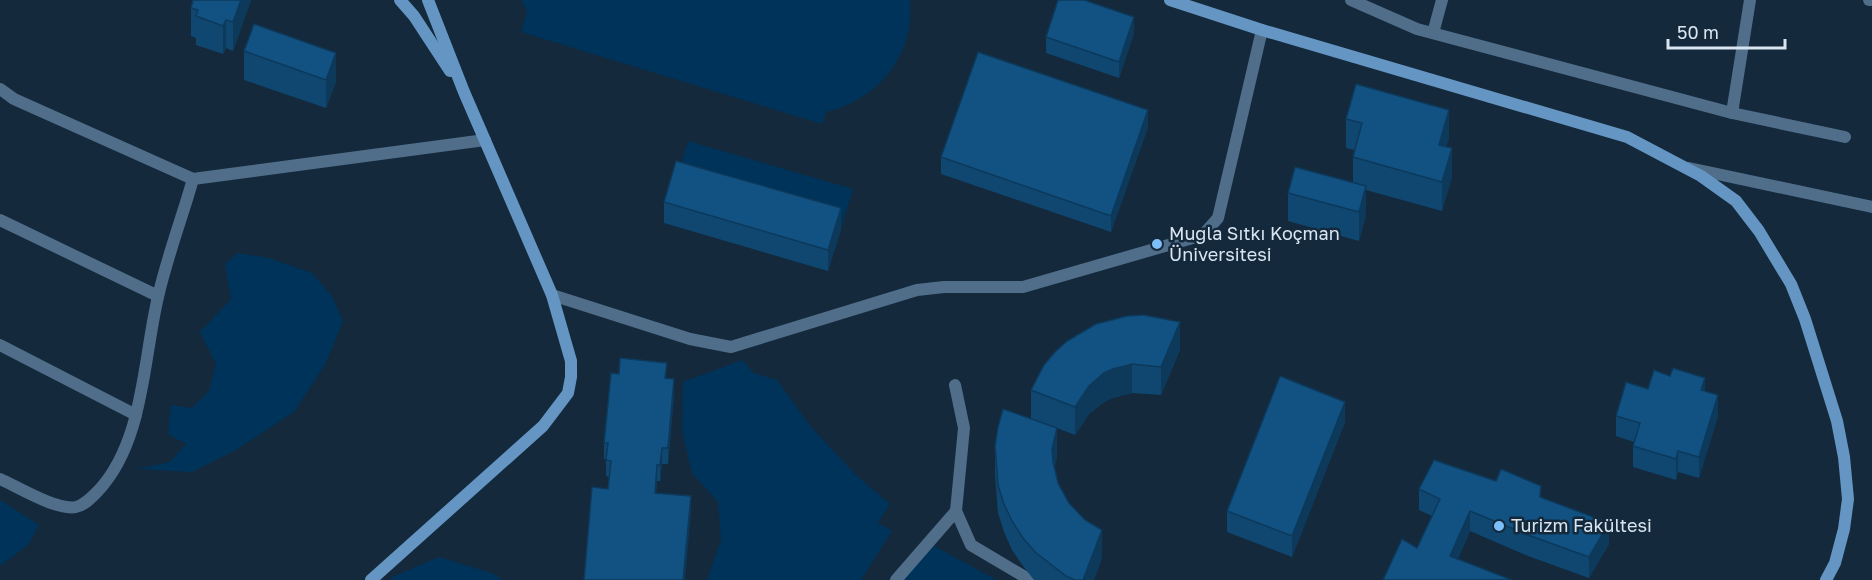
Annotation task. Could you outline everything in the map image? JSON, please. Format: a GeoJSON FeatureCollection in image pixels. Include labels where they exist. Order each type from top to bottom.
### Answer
{"type":"FeatureCollection","features":[{"type":"Feature","properties":{"kind":"street"},"geometry":{"type":"LineString","coordinates":[[400,0],[414,16],[464,92]]}},
{"type":"Feature","properties":{"kind":"street"},"geometry":{"type":"LineString","coordinates":[[371,580],[543,426],[568,393],[571,361],[552,295],[484,140],[428,0]]}},
{"type":"Feature","properties":{"kind":"street"},"geometry":{"type":"LineString","coordinates":[[1170,0],[1263,30],[1627,137],[1701,176],[1736,201],[1759,231],[1791,284],[1805,319],[1837,422],[1844,457],[1848,499],[1844,529],[1835,563],[1826,580]]}},
{"type":"Feature","properties":{"kind":"street"},"geometry":{"type":"LineString","coordinates":[[1351,0],[1418,29],[1732,113],[1845,137]]}},
{"type":"Feature","properties":{"kind":"street"},"geometry":{"type":"LineString","coordinates":[[1433,33],[1442,0]]}},
{"type":"Feature","properties":{"kind":"street"},"geometry":{"type":"LineString","coordinates":[[1732,113],[1750,0]]}},
{"type":"Feature","properties":{"kind":"street"},"geometry":{"type":"LineString","coordinates":[[552,295],[690,339],[731,347],[917,290],[944,287],[1023,287],[1203,235],[1218,218],[1263,30]]}},
{"type":"Feature","properties":{"kind":"street"},"geometry":{"type":"LineString","coordinates":[[0,89],[14,99],[193,179],[484,140]]}},
{"type":"Feature","properties":{"kind":"street"},"geometry":{"type":"LineString","coordinates":[[1685,167],[1872,207]]}},
{"type":"Feature","properties":{"kind":"street"},"geometry":{"type":"LineString","coordinates":[[0,478],[67,508],[77,507],[89,500],[113,471],[125,448],[136,415],[158,296],[193,179]]}},
{"type":"Feature","properties":{"kind":"street"},"geometry":{"type":"LineString","coordinates":[[0,220],[158,296]]}},
{"type":"Feature","properties":{"kind":"street"},"geometry":{"type":"LineString","coordinates":[[0,345],[136,415]]}},
{"type":"Feature","properties":{"kind":"street"},"geometry":{"type":"LineString","coordinates":[[955,386],[964,428],[956,511],[971,545],[1030,580]]}},
{"type":"Feature","properties":{"kind":"street"},"geometry":{"type":"LineString","coordinates":[[896,580],[956,511]]}},
{"type":"Feature","properties":{"kind":"shaded area"},"geometry":{"type":"Polygon","coordinates":[[[521,0],[910,0],[910,20],[906,39],[889,72],[877,86],[862,97],[826,112],[822,124],[521,32],[527,11],[521,0]]]}},
{"type":"Feature","properties":{"kind":"shaded area"},"geometry":{"type":"Polygon","coordinates":[[[688,141],[853,189],[841,229],[676,181],[688,141]]]}},
{"type":"Feature","properties":{"kind":"shaded area"},"geometry":{"type":"Polygon","coordinates":[[[238,253],[269,258],[312,273],[332,296],[343,321],[325,365],[294,412],[236,450],[192,472],[137,469],[170,462],[186,444],[168,434],[171,405],[192,408],[209,391],[216,364],[200,332],[231,299],[225,264],[238,253]]]}},
{"type":"Feature","properties":{"kind":"shaded area"},"geometry":{"type":"Polygon","coordinates":[[[742,360],[754,373],[777,380],[812,428],[857,476],[890,504],[878,523],[892,531],[861,580],[707,580],[721,540],[718,502],[692,473],[682,431],[683,382],[742,360]]]}},
{"type":"Feature","properties":{"kind":"shaded area"},"geometry":{"type":"Polygon","coordinates":[[[0,500],[39,525],[28,545],[0,566],[0,500]]]}},
{"type":"Feature","properties":{"kind":"shaded area"},"geometry":{"type":"Polygon","coordinates":[[[934,546],[997,580],[903,580],[917,561],[934,546]]]}},
{"type":"Feature","properties":{"kind":"shaded area"},"geometry":{"type":"Polygon","coordinates":[[[439,557],[492,573],[503,580],[390,580],[392,577],[439,557]]]}},
{"type":"Feature","properties":{"kind":"building"},"geometry":{"type":"Polygon","coordinates":[[[193,0],[241,0],[233,22],[226,20],[223,26],[196,16],[198,10],[191,8],[193,0]]]}},
{"type":"Feature","properties":{"kind":"building"},"geometry":{"type":"Polygon","coordinates":[[[1058,0],[1084,0],[1134,17],[1119,62],[1046,37],[1058,0]]]}},
{"type":"Feature","properties":{"kind":"building"},"geometry":{"type":"Polygon","coordinates":[[[254,24],[336,53],[326,80],[244,51],[254,24]]]}},
{"type":"Feature","properties":{"kind":"building"},"geometry":{"type":"Polygon","coordinates":[[[978,52],[1148,110],[1111,216],[941,157],[978,52]]]}},
{"type":"Feature","properties":{"kind":"building"},"geometry":{"type":"Polygon","coordinates":[[[1356,84],[1449,110],[1439,145],[1452,148],[1442,182],[1353,157],[1362,123],[1346,119],[1356,84]]]}},
{"type":"Feature","properties":{"kind":"building"},"geometry":{"type":"Polygon","coordinates":[[[676,161],[841,208],[828,250],[664,202],[676,161]]]}},
{"type":"Feature","properties":{"kind":"building"},"geometry":{"type":"Polygon","coordinates":[[[1295,167],[1366,186],[1359,212],[1288,193],[1295,167]]]}},
{"type":"Feature","properties":{"kind":"building"},"geometry":{"type":"Polygon","coordinates":[[[1144,315],[1180,322],[1161,367],[1132,364],[1104,373],[1089,386],[1075,407],[1031,390],[1044,365],[1067,341],[1096,324],[1127,316],[1144,315]]]}},
{"type":"Feature","properties":{"kind":"building"},"geometry":{"type":"Polygon","coordinates":[[[620,358],[667,363],[665,378],[674,379],[668,448],[662,448],[660,465],[657,465],[655,493],[691,496],[683,580],[584,580],[592,487],[608,489],[611,461],[606,460],[608,443],[604,443],[611,373],[619,374],[620,358]]]}},
{"type":"Feature","properties":{"kind":"building"},"geometry":{"type":"Polygon","coordinates":[[[1673,368],[1705,378],[1701,390],[1718,395],[1699,457],[1678,451],[1676,459],[1633,446],[1640,423],[1616,416],[1626,382],[1648,389],[1654,370],[1670,376],[1673,368]]]}},
{"type":"Feature","properties":{"kind":"building"},"geometry":{"type":"Polygon","coordinates":[[[1280,376],[1345,402],[1292,536],[1227,511],[1280,376]]]}},
{"type":"Feature","properties":{"kind":"building"},"geometry":{"type":"Polygon","coordinates":[[[1003,409],[1057,428],[1052,449],[1058,483],[1069,503],[1085,520],[1102,530],[1083,580],[1075,580],[1066,576],[1035,552],[1012,521],[1004,504],[998,485],[995,446],[1003,409]]]}},
{"type":"Feature","properties":{"kind":"building"},"geometry":{"type":"Polygon","coordinates":[[[1434,460],[1496,481],[1501,469],[1541,486],[1540,497],[1609,523],[1589,557],[1470,511],[1450,556],[1512,580],[1383,580],[1402,539],[1417,548],[1440,499],[1419,489],[1434,460]]]}},
{"type":"Feature","properties":{"kind":"place","name":"Muğla Sıtkı Koçman Üniversitesi"},"geometry":{"type":"Point","coordinates":[1157,244]}},
{"type":"Feature","properties":{"kind":"place","name":"Turizm Fakültesi"},"geometry":{"type":"Point","coordinates":[1499,526]}}]}
